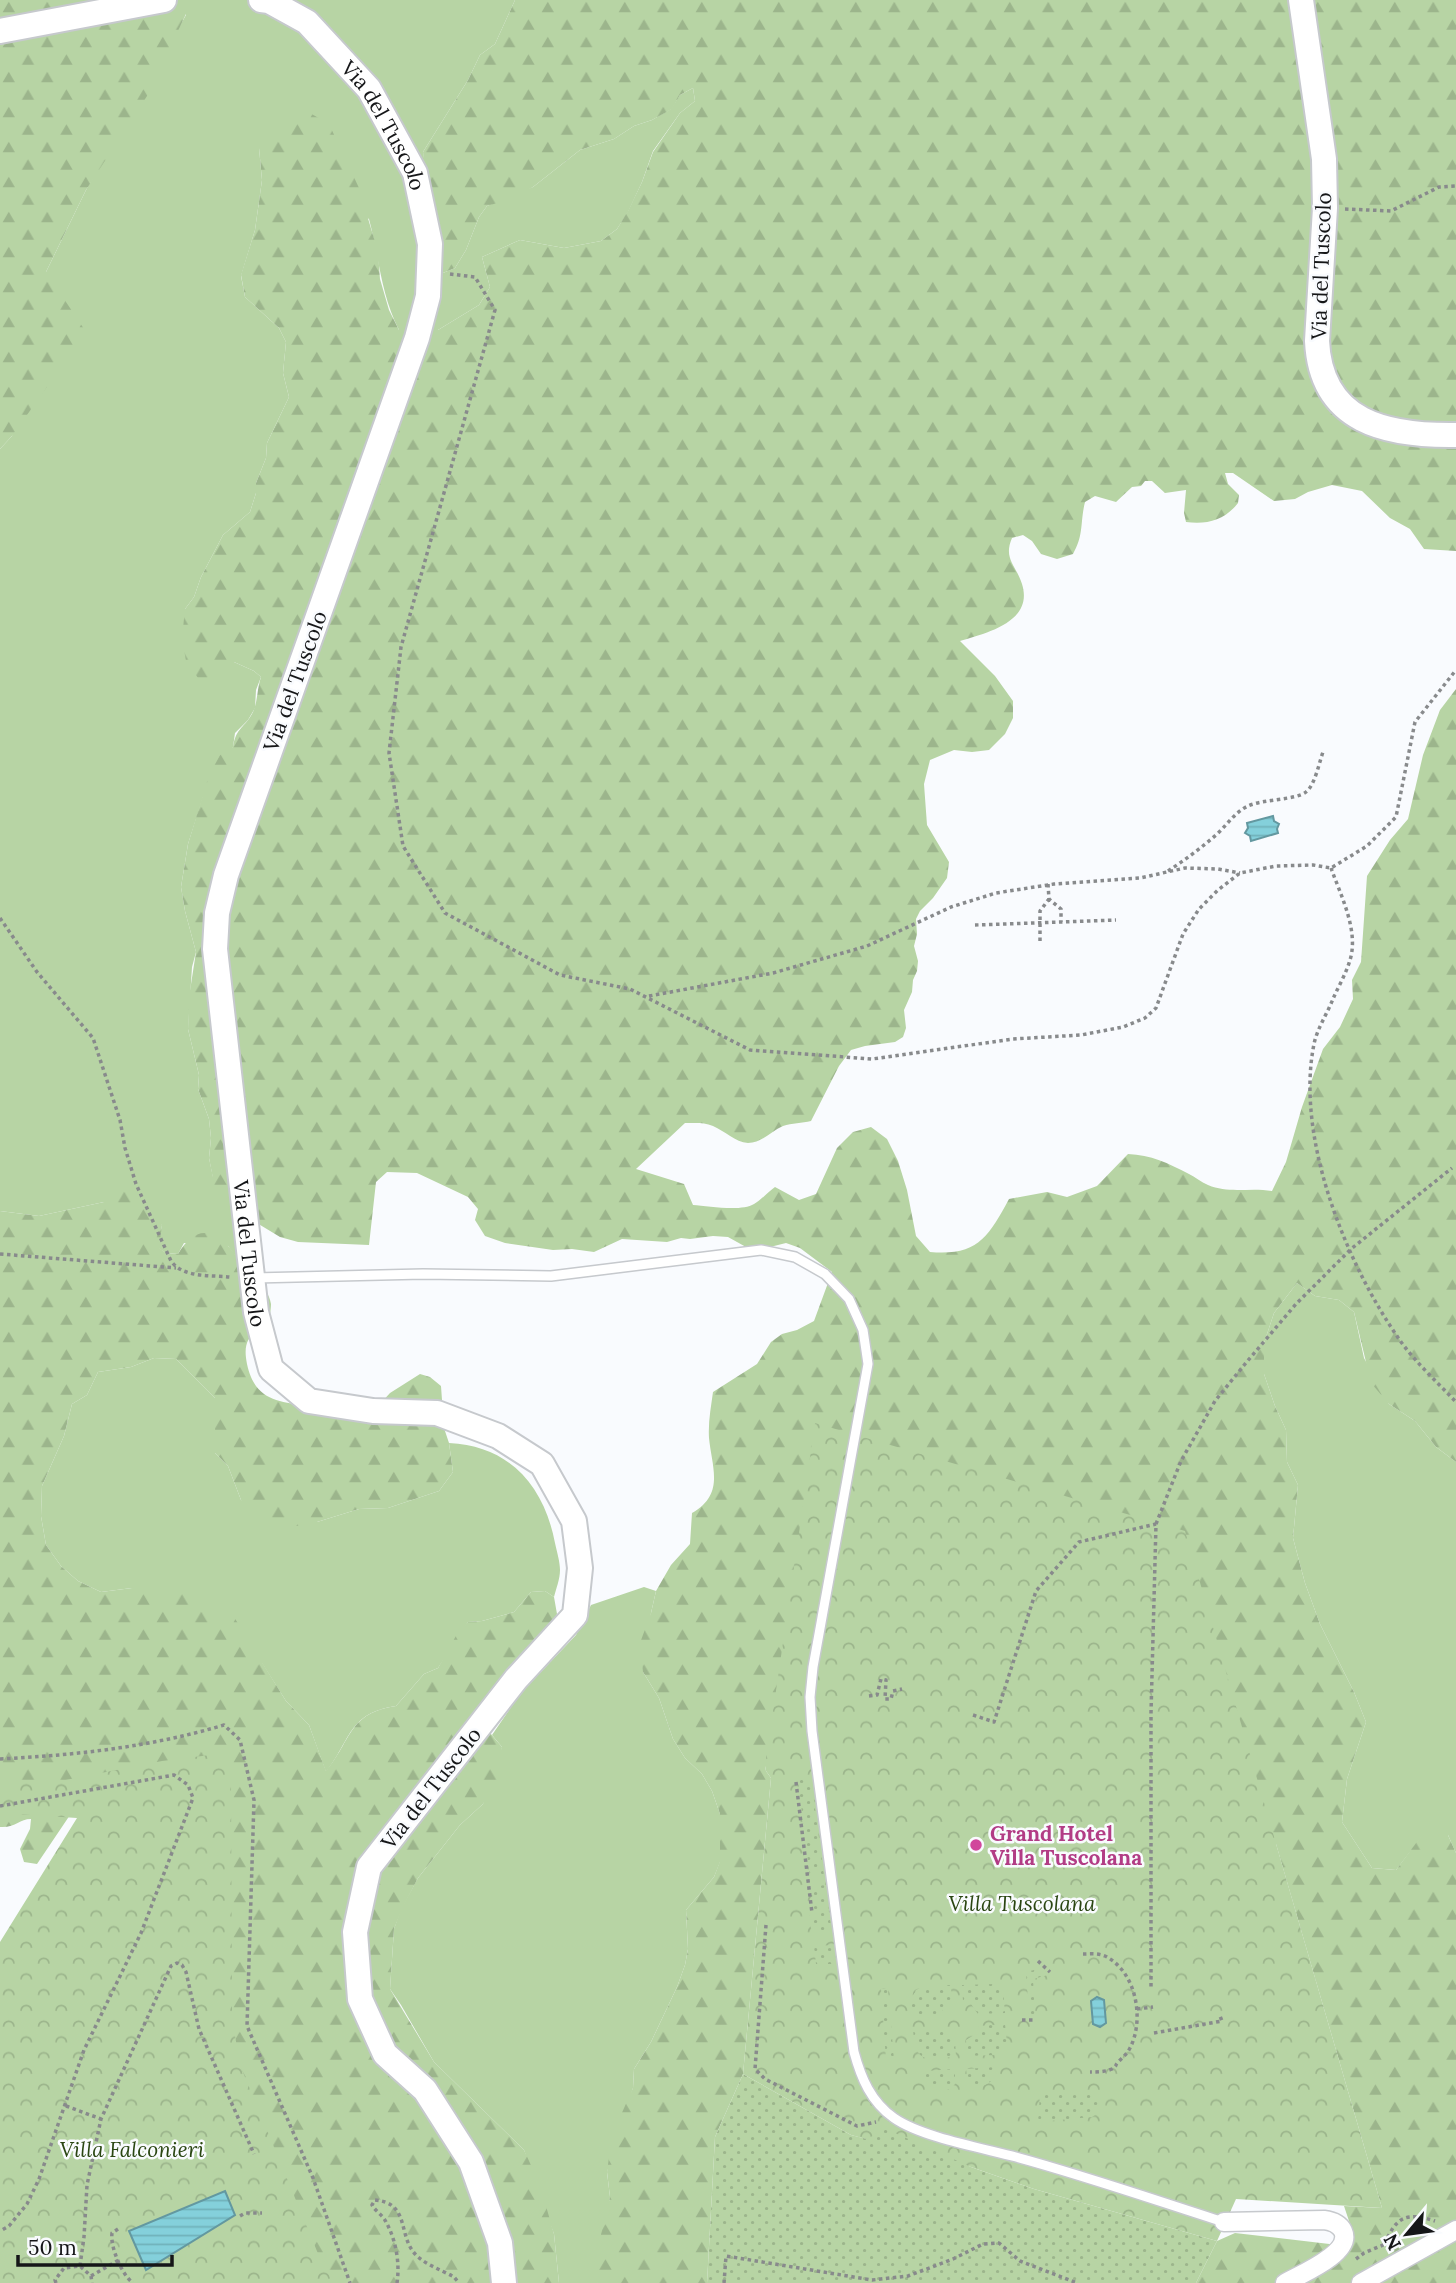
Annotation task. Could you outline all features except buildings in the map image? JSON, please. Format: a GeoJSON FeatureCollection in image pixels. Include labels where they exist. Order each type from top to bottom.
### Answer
{"type":"FeatureCollection","features":[{"type":"Feature","properties":{"kind":"street"},"geometry":{"type":"LineString","coordinates":[[0,31],[164,0]]}},
{"type":"Feature","properties":{"kind":"street","name":"Via del Tuscolo"},"geometry":{"type":"LineString","coordinates":[[261,0],[269,1],[307,22],[369,89],[415,173],[430,244],[428,296],[416,338],[231,862],[217,913],[215,949],[256,1312],[271,1370],[309,1401],[373,1410],[437,1413],[498,1436],[542,1464],[574,1521],[580,1568],[575,1615],[516,1679],[369,1867],[355,1932],[360,1998],[384,2054],[425,2090],[471,2162],[500,2243],[504,2283]]}},
{"type":"Feature","properties":{"kind":"street","name":"Via del Tuscolo"},"geometry":{"type":"LineString","coordinates":[[1301,0],[1324,159],[1325,208],[1317,341],[1323,377],[1332,396],[1349,412],[1385,428],[1402,433],[1456,435]]}},
{"type":"Feature","properties":{"kind":"street"},"geometry":{"type":"LineString","coordinates":[[1224,2222],[1324,2220],[1340,2227],[1345,2238],[1337,2253],[1285,2283]]}},
{"type":"Feature","properties":{"kind":"street"},"geometry":{"type":"LineString","coordinates":[[1361,2283],[1448,2226]]}},
{"type":"Feature","properties":{"kind":"lane"},"geometry":{"type":"LineString","coordinates":[[253,1279],[423,1274],[551,1276],[761,1250],[795,1257],[825,1274],[849,1299],[863,1330],[868,1364],[813,1667],[810,1697],[812,1731],[854,2052],[861,2077],[875,2100],[891,2115],[918,2131],[1018,2158],[1224,2222]]}},
{"type":"Feature","properties":{"kind":"path"},"geometry":{"type":"LineString","coordinates":[[1325,208],[1391,211],[1439,187],[1456,186]]}},
{"type":"Feature","properties":{"kind":"path"},"geometry":{"type":"LineString","coordinates":[[429,272],[475,276],[495,310],[401,647],[389,753],[403,846],[445,913],[560,975],[630,989],[750,1050],[872,1059],[1013,1039],[1082,1035],[1123,1027],[1145,1018],[1156,1008],[1183,934],[1199,909],[1240,873]]}},
{"type":"Feature","properties":{"kind":"path"},"geometry":{"type":"LineString","coordinates":[[646,997],[774,973],[867,946],[973,899],[1048,884],[1140,878],[1185,868],[1240,873],[1276,866],[1314,865],[1331,868],[1367,846],[1396,817],[1415,722],[1456,670]]}},
{"type":"Feature","properties":{"kind":"path"},"geometry":{"type":"LineString","coordinates":[[1166,873],[1193,855],[1247,806],[1303,794],[1309,790],[1323,752]]}},
{"type":"Feature","properties":{"kind":"path"},"geometry":{"type":"LineString","coordinates":[[1331,868],[1353,942],[1350,960],[1315,1040],[1309,1072],[1310,1110],[1321,1169],[1367,1286],[1400,1340],[1456,1402]]}},
{"type":"Feature","properties":{"kind":"path"},"geometry":{"type":"LineString","coordinates":[[1040,941],[1040,911],[1049,899],[1048,884]]}},
{"type":"Feature","properties":{"kind":"path"},"geometry":{"type":"LineString","coordinates":[[1049,899],[1061,909],[1062,922]]}},
{"type":"Feature","properties":{"kind":"path"},"geometry":{"type":"LineString","coordinates":[[0,918],[37,972],[93,1038],[120,1120],[136,1184],[162,1244],[176,1268]]}},
{"type":"Feature","properties":{"kind":"path"},"geometry":{"type":"LineString","coordinates":[[975,925],[1116,920]]}},
{"type":"Feature","properties":{"kind":"path"},"geometry":{"type":"LineString","coordinates":[[1151,1988],[1151,1713],[1156,1524],[1181,1461],[1215,1401],[1296,1304],[1351,1249],[1452,1168]]}},
{"type":"Feature","properties":{"kind":"path"},"geometry":{"type":"LineString","coordinates":[[0,1254],[176,1268],[184,1272],[253,1279]]}},
{"type":"Feature","properties":{"kind":"path"},"geometry":{"type":"LineString","coordinates":[[973,1715],[994,1722],[1036,1591],[1079,1542],[1156,1524]]}},
{"type":"Feature","properties":{"kind":"path"},"geometry":{"type":"LineString","coordinates":[[869,1696],[877,1695],[881,1679],[886,1681],[885,1699],[891,1699],[893,1691],[902,1689]]}},
{"type":"Feature","properties":{"kind":"path"},"geometry":{"type":"LineString","coordinates":[[0,1759],[69,1756],[177,1739],[224,1725],[240,1741],[254,1800],[247,2026],[313,2178],[350,2283]]}},
{"type":"Feature","properties":{"kind":"path"},"geometry":{"type":"LineString","coordinates":[[0,1805],[174,1775],[188,1785],[193,1798],[141,1933],[85,2050],[39,2179],[27,2204],[9,2225],[0,2231]]}},
{"type":"Feature","properties":{"kind":"path"},"geometry":{"type":"LineString","coordinates":[[796,1782],[812,1913]]}},
{"type":"Feature","properties":{"kind":"path"},"geometry":{"type":"LineString","coordinates":[[766,1925],[755,2069],[765,2079],[857,2126],[872,2125],[891,2115]]}},
{"type":"Feature","properties":{"kind":"path"},"geometry":{"type":"LineString","coordinates":[[1083,1954],[1107,1956],[1119,1966],[1130,1984],[1136,2009],[1134,2036],[1125,2056],[1115,2067],[1090,2072]]}},
{"type":"Feature","properties":{"kind":"path"},"geometry":{"type":"LineString","coordinates":[[1038,1961],[1050,1972]]}},
{"type":"Feature","properties":{"kind":"path"},"geometry":{"type":"LineString","coordinates":[[80,2266],[87,2185],[101,2119],[171,1966],[177,1963],[182,1965],[186,1972],[199,2029],[254,2154]]}},
{"type":"Feature","properties":{"kind":"path"},"geometry":{"type":"LineString","coordinates":[[1136,2009],[1153,2007]]}},
{"type":"Feature","properties":{"kind":"path"},"geometry":{"type":"LineString","coordinates":[[1154,2033],[1222,2021],[1220,2016]]}},
{"type":"Feature","properties":{"kind":"path"},"geometry":{"type":"LineString","coordinates":[[1022,2020],[1035,2020]]}},
{"type":"Feature","properties":{"kind":"path"},"geometry":{"type":"LineString","coordinates":[[65,2106],[101,2119]]}},
{"type":"Feature","properties":{"kind":"path"},"geometry":{"type":"LineString","coordinates":[[397,2283],[395,2243],[385,2219],[372,2205],[375,2200],[380,2200],[398,2211],[415,2254],[454,2277],[459,2283]]}},
{"type":"Feature","properties":{"kind":"path"},"geometry":{"type":"LineString","coordinates":[[240,2216],[245,2213],[262,2213]]}},
{"type":"Feature","properties":{"kind":"path"},"geometry":{"type":"LineString","coordinates":[[1384,2246],[1395,2223],[1405,2218],[1418,2216],[1448,2226]]}},
{"type":"Feature","properties":{"kind":"path"},"geometry":{"type":"LineString","coordinates":[[118,2229],[111,2236],[119,2260],[127,2278],[136,2282]]}},
{"type":"Feature","properties":{"kind":"path"},"geometry":{"type":"LineString","coordinates":[[724,2283],[726,2256],[872,2280],[908,2276],[983,2244],[999,2243],[1020,2261],[1077,2283]]}},
{"type":"Feature","properties":{"kind":"path"},"geometry":{"type":"LineString","coordinates":[[91,2276],[119,2260]]}},
{"type":"Feature","properties":{"kind":"path"},"geometry":{"type":"LineString","coordinates":[[56,2283],[55,2280],[64,2268],[80,2266],[91,2276],[92,2283]]}},
{"type":"Feature","properties":{"kind":"green space"},"geometry":{"type":"Polygon","coordinates":[[[0,0],[186,0],[186,14],[147,96],[86,190],[46,272],[86,332],[0,449],[0,0]]]}},
{"type":"Feature","properties":{"kind":"green space"},"geometry":{"type":"Polygon","coordinates":[[[186,0],[515,0],[495,44],[480,55],[468,80],[423,152],[443,273],[455,268],[487,206],[533,187],[580,150],[614,139],[634,126],[652,120],[671,109],[680,95],[693,88],[695,101],[680,113],[653,151],[642,182],[617,229],[601,241],[564,248],[520,240],[482,257],[490,287],[479,305],[438,330],[399,330],[384,290],[369,219],[259,148],[262,180],[255,230],[241,276],[245,297],[279,328],[286,342],[283,373],[289,397],[267,443],[266,458],[256,483],[250,512],[223,535],[201,577],[194,597],[185,609],[234,662],[261,677],[256,690],[255,708],[235,733],[233,747],[203,797],[188,844],[181,887],[196,952],[192,967],[188,1029],[199,1075],[198,1089],[209,1119],[209,1158],[213,1177],[236,1212],[242,1236],[236,1257],[228,1246],[184,1243],[178,1254],[166,1253],[158,1248],[162,1225],[104,1202],[39,1216],[0,1211],[0,449],[12,436],[46,272],[86,190],[186,15],[186,0]]]}},
{"type":"Feature","properties":{"kind":"green space"},"geometry":{"type":"Polygon","coordinates":[[[515,0],[1456,0],[1456,551],[1424,549],[1410,529],[1390,518],[1362,491],[1332,485],[1295,499],[1274,501],[1233,473],[1225,473],[1228,484],[1239,495],[1238,503],[1227,514],[1215,520],[1186,522],[1186,490],[1165,493],[1152,481],[1145,481],[1141,486],[1132,487],[1116,502],[1095,496],[1085,502],[1080,534],[1073,554],[1057,559],[1041,554],[1032,541],[1023,535],[1012,538],[1009,551],[1011,562],[1022,584],[1024,597],[1021,608],[1015,617],[1005,624],[960,641],[995,676],[1013,701],[1013,718],[1005,734],[989,750],[954,750],[930,760],[924,784],[927,825],[949,862],[947,878],[916,919],[917,934],[914,946],[918,961],[917,971],[904,1010],[906,1028],[903,1037],[895,1042],[851,1050],[839,1066],[811,1121],[783,1126],[762,1139],[748,1143],[710,1125],[685,1123],[636,1169],[684,1184],[693,1205],[733,1208],[748,1206],[756,1203],[775,1187],[799,1200],[816,1194],[837,1148],[853,1132],[871,1127],[887,1139],[898,1161],[916,1236],[930,1252],[959,1251],[979,1242],[1009,1199],[1047,1192],[1067,1197],[1097,1186],[1128,1154],[1159,1160],[1216,1188],[1272,1191],[1286,1162],[1323,1049],[1340,1027],[1353,999],[1352,980],[1361,962],[1367,876],[1390,840],[1408,819],[1423,755],[1440,710],[1456,689],[1456,1462],[1436,1447],[1415,1421],[1389,1404],[1371,1383],[1354,1312],[1339,1300],[1315,1296],[1297,1283],[1274,1313],[1264,1343],[1264,1374],[1286,1430],[1287,1462],[1298,1485],[1293,1538],[1305,1583],[1320,1624],[1366,1722],[1347,1779],[1342,1822],[1372,1868],[1396,1870],[1422,1835],[1448,1835],[1456,1853],[1456,2283],[1196,2283],[1217,2241],[1235,2233],[1338,2245],[1353,2233],[1344,2206],[1382,2208],[1276,1844],[765,1766],[771,1778],[743,2074],[715,2137],[707,2283],[597,2283],[598,2247],[610,2197],[607,2172],[612,2135],[633,2088],[634,2069],[651,2042],[685,1965],[688,1949],[686,1910],[714,1877],[720,1861],[720,1814],[712,1791],[702,1774],[685,1758],[673,1739],[659,1698],[643,1672],[640,1643],[656,1591],[671,1565],[690,1544],[692,1513],[702,1506],[713,1489],[714,1470],[709,1432],[713,1392],[757,1364],[771,1342],[782,1334],[814,1321],[832,1272],[800,1248],[786,1243],[770,1247],[746,1247],[728,1237],[681,1238],[667,1242],[622,1239],[594,1252],[553,1250],[505,1243],[485,1236],[475,1220],[478,1209],[468,1197],[417,1173],[387,1172],[376,1182],[369,1245],[298,1242],[280,1237],[222,1202],[215,1189],[209,1158],[209,1119],[198,1089],[199,1075],[188,1029],[189,997],[196,952],[181,887],[188,844],[209,775],[220,755],[233,747],[239,731],[253,712],[261,677],[234,662],[223,677],[198,678],[186,661],[182,638],[185,609],[194,597],[201,577],[223,535],[250,512],[256,483],[266,458],[267,443],[289,397],[283,373],[286,342],[279,328],[245,297],[241,275],[255,230],[262,180],[259,148],[280,120],[303,109],[329,124],[359,188],[378,252],[380,279],[389,310],[399,330],[438,330],[479,305],[490,287],[482,257],[520,240],[564,248],[601,241],[617,229],[642,182],[653,152],[680,113],[695,101],[693,88],[680,95],[672,109],[634,126],[614,139],[580,150],[533,187],[514,198],[487,206],[455,268],[443,273],[421,257],[425,173],[423,152],[468,80],[480,55],[495,44],[515,0]]]}},
{"type":"Feature","properties":{"kind":"green space"},"geometry":{"type":"Polygon","coordinates":[[[116,1189],[136,1189],[162,1225],[159,1248],[166,1253],[178,1254],[195,1235],[215,1235],[229,1247],[264,1289],[271,1304],[269,1320],[249,1338],[246,1349],[251,1376],[262,1392],[278,1400],[367,1418],[390,1393],[420,1374],[430,1377],[441,1386],[444,1428],[453,1472],[439,1491],[388,1508],[359,1509],[317,1522],[281,1529],[257,1519],[241,1500],[228,1466],[215,1453],[215,1398],[176,1359],[154,1358],[131,1367],[98,1372],[87,1395],[72,1404],[64,1436],[42,1486],[41,1516],[46,1545],[61,1566],[78,1581],[101,1592],[132,1588],[165,1589],[195,1597],[234,1617],[286,1701],[309,1725],[326,1771],[360,1721],[380,1710],[396,1706],[424,1674],[438,1668],[457,1634],[468,1622],[514,1612],[531,1592],[545,1591],[554,1597],[557,1614],[553,1623],[474,1714],[502,1747],[498,1780],[483,1804],[460,1825],[418,1878],[394,1929],[390,1989],[434,2062],[524,2150],[540,2185],[554,2234],[559,2283],[144,2283],[137,1823],[70,1815],[37,1864],[24,1862],[20,1849],[30,1829],[31,1819],[0,1827],[0,1211],[39,1216],[104,1202],[116,1189]]]}},
{"type":"Feature","properties":{"kind":"green space"},"geometry":{"type":"Polygon","coordinates":[[[1297,1283],[1315,1296],[1339,1300],[1354,1312],[1364,1358],[1389,1404],[1415,1421],[1436,1447],[1456,1462],[1456,1853],[1448,1835],[1423,1835],[1396,1870],[1372,1868],[1342,1822],[1347,1779],[1366,1722],[1320,1624],[1305,1583],[1293,1538],[1298,1485],[1287,1462],[1286,1430],[1264,1374],[1264,1343],[1274,1313],[1297,1283]]]}},
{"type":"Feature","properties":{"kind":"green space"},"geometry":{"type":"Polygon","coordinates":[[[154,1358],[176,1359],[215,1398],[215,1453],[228,1466],[241,1500],[317,1522],[359,1509],[388,1508],[439,1491],[453,1472],[449,1443],[490,1452],[506,1461],[533,1487],[550,1522],[560,1567],[554,1597],[545,1591],[531,1592],[514,1612],[468,1622],[438,1668],[424,1674],[396,1706],[368,1715],[359,1722],[326,1772],[309,1725],[286,1701],[262,1663],[132,1588],[101,1592],[78,1581],[61,1566],[46,1545],[41,1516],[42,1486],[64,1436],[72,1404],[87,1395],[98,1372],[131,1367],[154,1358]]]}},
{"type":"Feature","properties":{"kind":"green space","name":"Villa Tuscolana"},"geometry":{"type":"Polygon","coordinates":[[[815,1423],[1185,1531],[1382,2208],[1236,2199],[1217,2241],[1034,2189],[971,2167],[851,2135],[743,2074],[771,1778],[765,1766],[815,1423]]]}},
{"type":"Feature","properties":{"kind":"green space"},"geometry":{"type":"Polygon","coordinates":[[[644,1587],[656,1591],[643,1672],[659,1698],[673,1739],[685,1758],[702,1774],[712,1791],[720,1814],[720,1862],[714,1877],[686,1910],[688,1949],[685,1965],[651,2042],[634,2069],[633,2088],[607,2172],[610,2197],[599,2280],[597,2283],[559,2283],[554,2234],[524,2150],[434,2062],[390,1989],[394,1929],[401,1909],[418,1878],[460,1825],[483,1804],[502,1747],[492,1735],[520,1694],[576,1635],[591,1605],[644,1587]]]}},
{"type":"Feature","properties":{"kind":"green space","name":"Villa Falconieri"},"geometry":{"type":"Polygon","coordinates":[[[226,1753],[231,1782],[232,2018],[240,2065],[319,2256],[333,2283],[0,2283],[0,1942],[77,1818],[0,1813],[0,1777],[40,1785],[162,1761],[226,1753]]]}},
{"type":"Feature","properties":{"kind":"green space"},"geometry":{"type":"Polygon","coordinates":[[[811,1778],[824,1876],[810,1878],[798,1780],[811,1778]]]}},
{"type":"Feature","properties":{"kind":"green space"},"geometry":{"type":"Polygon","coordinates":[[[825,1885],[832,1933],[812,1934],[809,1916],[815,1915],[811,1887],[825,1885]]]}},
{"type":"Feature","properties":{"kind":"green space"},"geometry":{"type":"Polygon","coordinates":[[[834,1945],[836,1964],[816,1964],[814,1946],[834,1945]]]}},
{"type":"Feature","properties":{"kind":"green space"},"geometry":{"type":"Polygon","coordinates":[[[1042,1968],[1048,1975],[1033,1979],[1035,2017],[1029,2017],[1026,1972],[1042,1968]]]}},
{"type":"Feature","properties":{"kind":"green space"},"geometry":{"type":"Polygon","coordinates":[[[997,1984],[1003,1990],[1005,2013],[978,2014],[971,2004],[963,2001],[962,1985],[997,1984]]]}},
{"type":"Feature","properties":{"kind":"green space"},"geometry":{"type":"Polygon","coordinates":[[[951,1985],[952,2002],[943,2008],[940,2017],[912,2018],[911,1999],[916,1990],[922,1987],[951,1985]]]}},
{"type":"Feature","properties":{"kind":"green space"},"geometry":{"type":"Polygon","coordinates":[[[881,1989],[888,1989],[894,2060],[886,2060],[881,1989]]]}},
{"type":"Feature","properties":{"kind":"green space"},"geometry":{"type":"Polygon","coordinates":[[[1005,2024],[1007,2043],[1003,2052],[996,2055],[967,2056],[966,2040],[974,2035],[979,2026],[1005,2024]]]}},
{"type":"Feature","properties":{"kind":"green space"},"geometry":{"type":"Polygon","coordinates":[[[941,2028],[946,2036],[955,2040],[956,2057],[924,2057],[917,2049],[913,2029],[941,2028]]]}},
{"type":"Feature","properties":{"kind":"green space"},"geometry":{"type":"Polygon","coordinates":[[[995,2067],[996,2075],[990,2082],[973,2088],[968,2084],[966,2069],[995,2067]]]}},
{"type":"Feature","properties":{"kind":"green space"},"geometry":{"type":"Polygon","coordinates":[[[955,2069],[955,2084],[950,2090],[926,2079],[926,2071],[955,2069]]]}},
{"type":"Feature","properties":{"kind":"green space"},"geometry":{"type":"Polygon","coordinates":[[[743,2074],[851,2135],[867,2139],[886,2129],[971,2167],[1034,2189],[1217,2241],[1196,2283],[707,2283],[715,2137],[743,2074]]]}},
{"type":"Feature","properties":{"kind":"green space"},"geometry":{"type":"Polygon","coordinates":[[[1091,2092],[1098,2095],[1101,2104],[1098,2113],[1092,2117],[1038,2122],[1040,2094],[1091,2092]]]}},
{"type":"Feature","properties":{"kind":"water"},"geometry":{"type":"Polygon","coordinates":[[[1273,816],[1274,821],[1279,824],[1278,833],[1251,841],[1250,836],[1245,833],[1247,823],[1273,816]]]}},
{"type":"Feature","properties":{"kind":"water"},"geometry":{"type":"Polygon","coordinates":[[[1097,1997],[1104,2000],[1106,2023],[1100,2027],[1093,2024],[1091,2001],[1097,1997]]]}},
{"type":"Feature","properties":{"kind":"water"},"geometry":{"type":"Polygon","coordinates":[[[225,2191],[235,2215],[146,2270],[129,2231],[225,2191]]]}},
{"type":"Feature","properties":{"kind":"place","name":"Grand Hotel Villa Tuscolana"},"geometry":{"type":"Point","coordinates":[976,1845]}}]}
